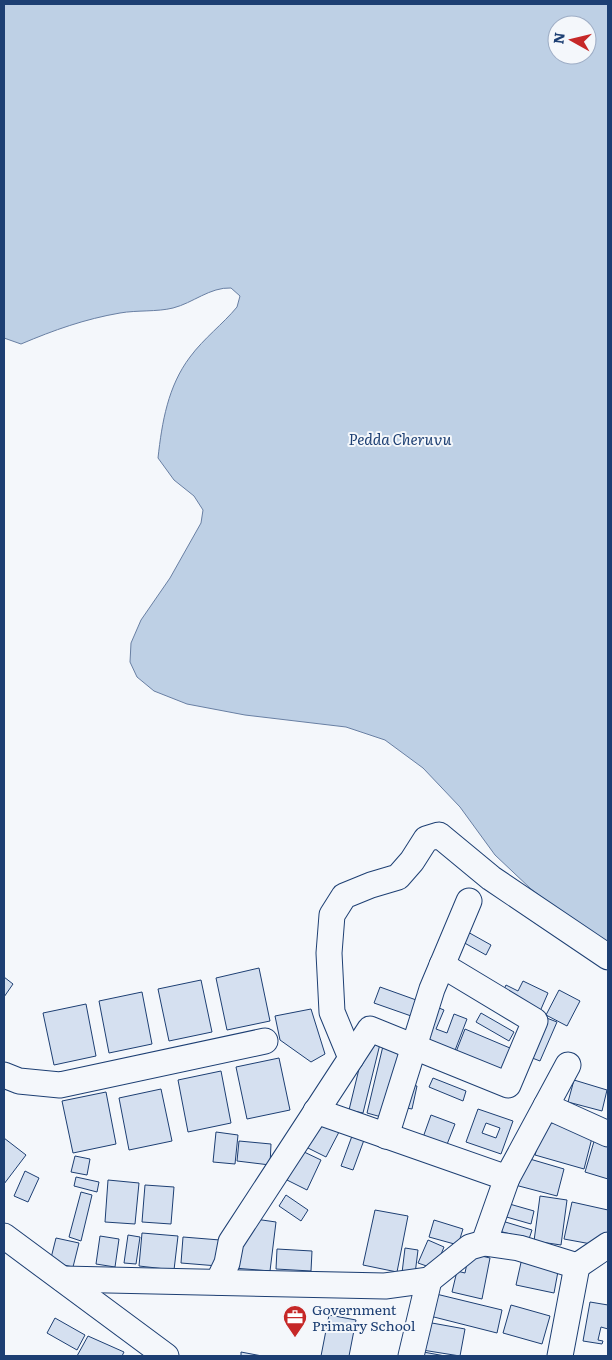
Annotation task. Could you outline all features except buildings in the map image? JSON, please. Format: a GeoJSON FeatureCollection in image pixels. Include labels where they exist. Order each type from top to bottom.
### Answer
{"type":"FeatureCollection","features":[{"type":"Feature","properties":{"kind":"street"},"geometry":{"type":"LineString","coordinates":[[351,1058],[332,1012],[329,953],[332,915],[344,896],[398,877],[412,861],[426,839],[439,835],[491,878],[608,957]]}},
{"type":"Feature","properties":{"kind":"street"},"geometry":{"type":"LineString","coordinates":[[386,1136],[432,989],[469,901]]}},
{"type":"Feature","properties":{"kind":"street"},"geometry":{"type":"LineString","coordinates":[[218,1282],[227,1263],[231,1242],[370,1029],[508,1085],[536,1021],[442,965]]}},
{"type":"Feature","properties":{"kind":"street"},"geometry":{"type":"LineString","coordinates":[[4,1075],[19,1081],[60,1085],[264,1041]]}},
{"type":"Feature","properties":{"kind":"street"},"geometry":{"type":"LineString","coordinates":[[484,1243],[507,1178],[568,1065]]}},
{"type":"Feature","properties":{"kind":"street"},"geometry":{"type":"LineString","coordinates":[[546,1106],[608,1134]]}},
{"type":"Feature","properties":{"kind":"street"},"geometry":{"type":"LineString","coordinates":[[316,1111],[507,1178]]}},
{"type":"Feature","properties":{"kind":"street"},"geometry":{"type":"LineString","coordinates":[[4,1236],[166,1356]]}},
{"type":"Feature","properties":{"kind":"street"},"geometry":{"type":"LineString","coordinates":[[63,1279],[385,1286],[429,1280],[470,1247],[484,1243],[519,1248],[577,1266]]}},
{"type":"Feature","properties":{"kind":"street"},"geometry":{"type":"LineString","coordinates":[[560,1356],[577,1266],[608,1246]]}},
{"type":"Feature","properties":{"kind":"street"},"geometry":{"type":"LineString","coordinates":[[411,1356],[429,1280]]}},
{"type":"Feature","properties":{"kind":"water","name":"Pedda Cheruvu"},"geometry":{"type":"Polygon","coordinates":[[[4,4],[608,4],[608,943],[585,930],[531,889],[495,855],[460,807],[423,768],[385,740],[346,727],[245,715],[187,704],[154,691],[137,677],[130,662],[131,643],[141,620],[170,578],[201,523],[203,510],[194,496],[174,480],[158,458],[167,405],[182,368],[201,344],[237,307],[240,296],[231,288],[223,288],[173,308],[127,312],[94,318],[21,344],[4,338],[4,4]]]}},
{"type":"Feature","properties":{"kind":"place","name":"Government Primary School"},"geometry":{"type":"Point","coordinates":[295,1338]}}]}
